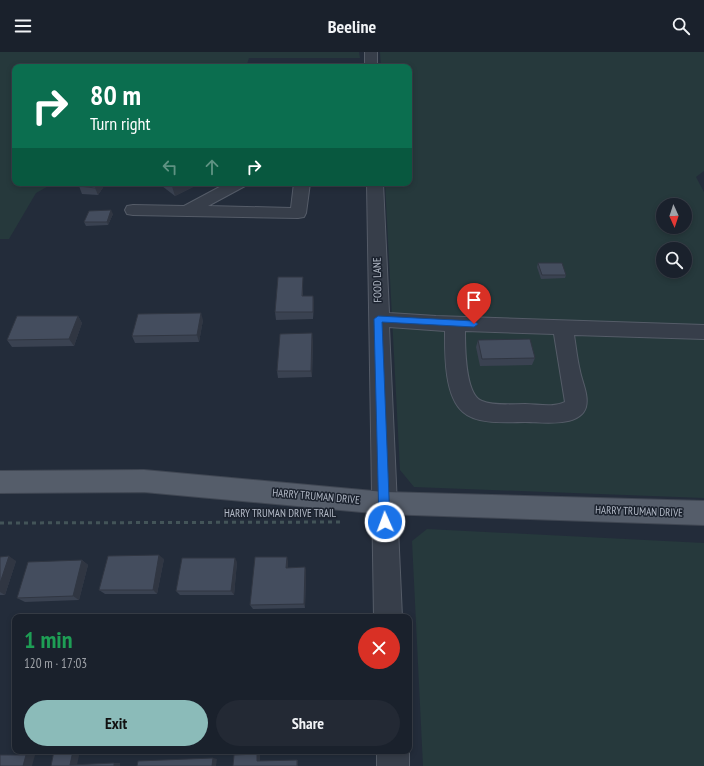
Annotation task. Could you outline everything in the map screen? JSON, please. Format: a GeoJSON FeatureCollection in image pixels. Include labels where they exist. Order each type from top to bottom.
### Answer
{"type":"FeatureCollection","features":[{"type":"Feature","properties":{"kind":"main road","name":"HARRY TRUMAN DRIVE"},"geometry":{"type":"LineString","coordinates":[[0,482],[144,481],[384,502],[704,513]]}},
{"type":"Feature","properties":{"kind":"street"},"geometry":{"type":"LineString","coordinates":[[371,52],[371,64]]}},
{"type":"Feature","properties":{"kind":"street"},"geometry":{"type":"LineString","coordinates":[[186,211],[233,186]]}},
{"type":"Feature","properties":{"kind":"street"},"geometry":{"type":"LineString","coordinates":[[133,210],[298,213],[302,186]]}},
{"type":"Feature","properties":{"kind":"street","name":"FOOD LANE"},"geometry":{"type":"LineString","coordinates":[[375,186],[388,614]]}},
{"type":"Feature","properties":{"kind":"street"},"geometry":{"type":"LineString","coordinates":[[378,319],[704,332]]}},
{"type":"Feature","properties":{"kind":"street"},"geometry":{"type":"LineString","coordinates":[[455,323],[456,354],[463,398],[471,406],[484,411],[508,413],[558,414],[568,412],[575,407],[576,398],[569,370],[563,327]]}},
{"type":"Feature","properties":{"kind":"street"},"geometry":{"type":"LineString","coordinates":[[393,754],[393,766]]}},
{"type":"Feature","properties":{"kind":"path","name":"HARRY TRUMAN DRIVE TRAIL"},"geometry":{"type":"LineString","coordinates":[[0,523],[345,522]]}},
{"type":"Feature","properties":{"kind":"shaded area"},"geometry":{"type":"Polygon","coordinates":[[[0,52],[359,52],[360,58],[249,58],[247,64],[12,64],[12,186],[49,186],[36,193],[9,239],[0,239],[0,52]]]}},
{"type":"Feature","properties":{"kind":"shaded area"},"geometry":{"type":"Polygon","coordinates":[[[380,52],[704,52],[704,171],[696,177],[704,192],[704,498],[414,487],[400,470],[385,186],[412,186],[412,64],[381,64],[380,52]]]}},
{"type":"Feature","properties":{"kind":"shaded area"},"geometry":{"type":"Polygon","coordinates":[[[427,529],[704,543],[704,766],[423,766],[412,541],[427,529]]]}},
{"type":"Feature","properties":{"kind":"building"},"geometry":{"type":"Polygon","coordinates":[[[79,186],[96,186],[95,188],[79,186]]]}},
{"type":"Feature","properties":{"kind":"building"},"geometry":{"type":"Polygon","coordinates":[[[111,210],[107,222],[84,222],[89,211],[111,210]]]}},
{"type":"Feature","properties":{"kind":"building"},"geometry":{"type":"Polygon","coordinates":[[[538,263],[562,263],[566,275],[542,275],[538,263]]]}},
{"type":"Feature","properties":{"kind":"building"},"geometry":{"type":"Polygon","coordinates":[[[278,277],[303,277],[302,296],[313,296],[313,312],[275,312],[278,277]]]}},
{"type":"Feature","properties":{"kind":"building"},"geometry":{"type":"Polygon","coordinates":[[[201,313],[197,335],[132,336],[138,314],[201,313]]]}},
{"type":"Feature","properties":{"kind":"building"},"geometry":{"type":"Polygon","coordinates":[[[17,316],[78,316],[69,339],[7,340],[17,316]]]}},
{"type":"Feature","properties":{"kind":"building"},"geometry":{"type":"Polygon","coordinates":[[[312,333],[311,371],[277,371],[280,334],[312,333]]]}},
{"type":"Feature","properties":{"kind":"building"},"geometry":{"type":"Polygon","coordinates":[[[530,339],[535,358],[482,359],[478,340],[530,339]]]}},
{"type":"Feature","properties":{"kind":"building"},"geometry":{"type":"Polygon","coordinates":[[[159,555],[153,590],[99,590],[108,556],[159,555]]]}},
{"type":"Feature","properties":{"kind":"building"},"geometry":{"type":"Polygon","coordinates":[[[9,556],[0,583],[0,557],[9,556]]]}},
{"type":"Feature","properties":{"kind":"building"},"geometry":{"type":"Polygon","coordinates":[[[255,557],[287,557],[286,568],[305,567],[304,604],[250,605],[255,557]]]}},
{"type":"Feature","properties":{"kind":"building"},"geometry":{"type":"Polygon","coordinates":[[[182,558],[235,558],[231,591],[176,591],[182,558]]]}},
{"type":"Feature","properties":{"kind":"building"},"geometry":{"type":"Polygon","coordinates":[[[82,560],[73,596],[17,598],[28,562],[82,560]]]}},
{"type":"Feature","properties":{"kind":"building"},"geometry":{"type":"Polygon","coordinates":[[[53,754],[72,754],[70,765],[114,763],[114,766],[51,766],[53,754]]]}},
{"type":"Feature","properties":{"kind":"building"},"geometry":{"type":"Polygon","coordinates":[[[257,754],[257,761],[297,760],[297,766],[233,766],[234,755],[257,754]]]}},
{"type":"Feature","properties":{"kind":"building"},"geometry":{"type":"Polygon","coordinates":[[[0,755],[26,755],[23,766],[0,766],[0,755]]]}},
{"type":"Feature","properties":{"kind":"building"},"geometry":{"type":"Polygon","coordinates":[[[213,758],[212,766],[137,766],[138,761],[213,758]]]}},
{"type":"Feature","properties":{"kind":"route"},"geometry":{"type":"LineString","coordinates":[[385,522],[378,319],[474,324]]}}]}
